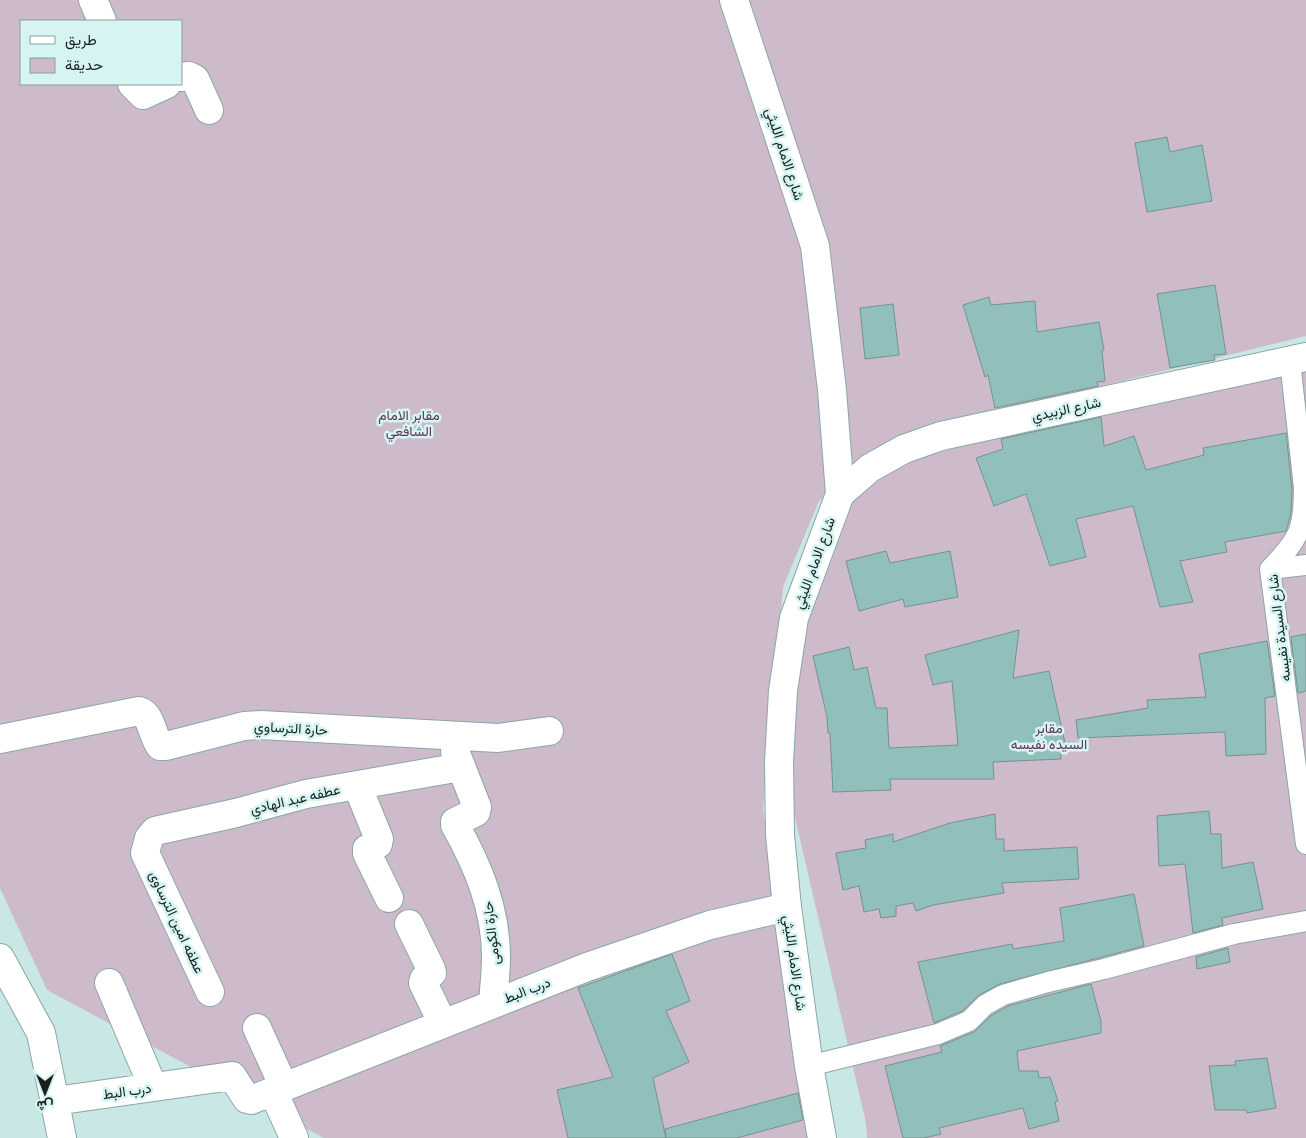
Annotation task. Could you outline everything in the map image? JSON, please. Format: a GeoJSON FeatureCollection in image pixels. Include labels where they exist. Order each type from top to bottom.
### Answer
{"type":"FeatureCollection","features":[{"type":"Feature","properties":{"kind":"street"},"geometry":{"type":"LineString","coordinates":[[93,0],[102,20]]}},
{"type":"Feature","properties":{"kind":"street","name":"شارع الامام الليثي"},"geometry":{"type":"LineString","coordinates":[[734,0],[815,246],[832,390],[840,494],[794,618],[783,691],[779,762],[780,835],[787,907],[809,1066],[822,1138]]}},
{"type":"Feature","properties":{"kind":"street"},"geometry":{"type":"LineString","coordinates":[[182,77],[189,76],[195,79],[209,110]]}},
{"type":"Feature","properties":{"kind":"street"},"geometry":{"type":"LineString","coordinates":[[133,85],[142,95],[165,85]]}},
{"type":"Feature","properties":{"kind":"street","name":"شارع الزبيدي"},"geometry":{"type":"LineString","coordinates":[[840,494],[870,468],[895,454],[941,436],[1298,359]]}},
{"type":"Feature","properties":{"kind":"street","name":"حارة الترساوي"},"geometry":{"type":"LineString","coordinates":[[0,739],[139,711],[143,712],[149,720],[156,741],[160,746],[244,726],[261,724],[450,737],[498,738],[549,732]]}},
{"type":"Feature","properties":{"kind":"street","name":"حارة الكومى"},"geometry":{"type":"LineString","coordinates":[[450,737],[477,811],[455,822],[455,825],[476,864],[491,909],[496,956],[493,1004]]}},
{"type":"Feature","properties":{"kind":"street","name":"عطفه عبد الهادي"},"geometry":{"type":"LineString","coordinates":[[145,853],[148,838],[155,831],[236,814],[306,794],[461,767]]}},
{"type":"Feature","properties":{"kind":"street"},"geometry":{"type":"LineString","coordinates":[[357,785],[379,840],[378,844],[367,849],[367,853],[389,898]]}},
{"type":"Feature","properties":{"kind":"street","name":"عطفه امين الترساوى"},"geometry":{"type":"LineString","coordinates":[[145,853],[210,992]]}},
{"type":"Feature","properties":{"kind":"street","name":"درب البط"},"geometry":{"type":"LineString","coordinates":[[55,1100],[232,1076],[249,1100],[587,967],[710,925],[787,907]]}},
{"type":"Feature","properties":{"kind":"street"},"geometry":{"type":"LineString","coordinates":[[409,924],[431,969],[432,973],[424,979],[423,983],[443,1024]]}},
{"type":"Feature","properties":{"kind":"street"},"geometry":{"type":"LineString","coordinates":[[0,958],[42,1033],[62,1138]]}},
{"type":"Feature","properties":{"kind":"street"},"geometry":{"type":"LineString","coordinates":[[109,983],[153,1087]]}},
{"type":"Feature","properties":{"kind":"street"},"geometry":{"type":"LineString","coordinates":[[257,1028],[294,1138]]}},
{"type":"Feature","properties":{"kind":"lane","name":"شارع السيدة نفيسه"},"geometry":{"type":"LineString","coordinates":[[1298,359],[1304,507],[1302,524],[1296,540],[1289,551],[1270,569],[1306,844]]}},
{"type":"Feature","properties":{"kind":"lane"},"geometry":{"type":"LineString","coordinates":[[1270,569],[1306,565]]}},
{"type":"Feature","properties":{"kind":"lane"},"geometry":{"type":"LineString","coordinates":[[809,1066],[938,1034],[969,1021],[986,1005],[1003,995],[1234,934],[1306,921]]}},
{"type":"Feature","properties":{"kind":"green space","name":"مقابر الامام الشافعي"},"geometry":{"type":"Polygon","coordinates":[[[0,0],[1306,0],[1306,336],[901,435],[819,501],[783,587],[763,809],[814,1138],[324,1138],[47,990],[0,888],[0,0]]]}},
{"type":"Feature","properties":{"kind":"green space","name":"مقابر السيده نفيسه"},"geometry":{"type":"Polygon","coordinates":[[[1306,367],[1306,1138],[867,1138],[866,1123],[793,809],[793,662],[857,492],[907,461],[1019,431],[1306,367]]]}},
{"type":"Feature","properties":{"kind":"building"},"geometry":{"type":"Polygon","coordinates":[[[1167,137],[1170,152],[1202,145],[1212,201],[1147,212],[1135,143],[1167,137]]]}},
{"type":"Feature","properties":{"kind":"building"},"geometry":{"type":"Polygon","coordinates":[[[1215,285],[1226,354],[1214,355],[1215,360],[1170,368],[1157,294],[1215,285]]]}},
{"type":"Feature","properties":{"kind":"building"},"geometry":{"type":"Polygon","coordinates":[[[989,297],[991,305],[1035,301],[1037,332],[1099,322],[1104,350],[1102,351],[1105,381],[1097,382],[1098,386],[995,408],[988,375],[985,377],[963,305],[989,297]]]}},
{"type":"Feature","properties":{"kind":"building"},"geometry":{"type":"Polygon","coordinates":[[[893,304],[899,355],[865,359],[860,308],[893,304]]]}},
{"type":"Feature","properties":{"kind":"building"},"geometry":{"type":"Polygon","coordinates":[[[1101,417],[1104,446],[1134,436],[1146,470],[1204,455],[1203,448],[1286,433],[1292,489],[1291,513],[1286,531],[1225,542],[1227,552],[1180,561],[1193,602],[1160,607],[1133,506],[1076,519],[1086,557],[1050,566],[1026,494],[994,506],[976,458],[1003,449],[1001,439],[1101,417]]]}},
{"type":"Feature","properties":{"kind":"building"},"geometry":{"type":"Polygon","coordinates":[[[886,551],[890,563],[950,551],[958,597],[905,607],[903,599],[859,611],[846,561],[886,551]]]}},
{"type":"Feature","properties":{"kind":"building"},"geometry":{"type":"Polygon","coordinates":[[[1019,630],[1013,678],[1049,671],[1065,743],[1060,744],[1061,759],[993,762],[994,779],[890,779],[891,790],[833,792],[830,733],[828,733],[827,717],[813,656],[849,647],[854,670],[867,667],[876,708],[887,708],[889,748],[958,745],[952,681],[933,685],[925,655],[1019,630]]]}},
{"type":"Feature","properties":{"kind":"building"},"geometry":{"type":"Polygon","coordinates":[[[1306,634],[1306,691],[1298,693],[1291,637],[1306,634]]]}},
{"type":"Feature","properties":{"kind":"building"},"geometry":{"type":"Polygon","coordinates":[[[1267,641],[1275,696],[1265,698],[1266,754],[1226,756],[1225,732],[1078,738],[1076,720],[1148,708],[1147,700],[1206,697],[1199,654],[1267,641]]]}},
{"type":"Feature","properties":{"kind":"building"},"geometry":{"type":"Polygon","coordinates":[[[1209,811],[1211,834],[1221,834],[1222,868],[1253,862],[1263,909],[1222,918],[1223,925],[1193,933],[1185,864],[1159,866],[1157,816],[1209,811]]]}},
{"type":"Feature","properties":{"kind":"building"},"geometry":{"type":"Polygon","coordinates":[[[995,814],[996,839],[1004,839],[1004,851],[1077,847],[1079,879],[1002,883],[1004,893],[933,905],[916,911],[913,903],[896,906],[896,916],[881,918],[879,909],[864,912],[859,886],[843,890],[836,853],[866,848],[865,840],[893,834],[893,842],[950,823],[995,814]]]}},
{"type":"Feature","properties":{"kind":"building"},"geometry":{"type":"Polygon","coordinates":[[[1134,894],[1144,946],[1000,984],[979,995],[962,1011],[934,1023],[918,962],[1012,944],[1013,949],[1064,941],[1060,908],[1134,894]]]}},
{"type":"Feature","properties":{"kind":"building"},"geometry":{"type":"Polygon","coordinates":[[[1228,948],[1230,962],[1197,969],[1196,957],[1228,948]]]}},
{"type":"Feature","properties":{"kind":"building"},"geometry":{"type":"Polygon","coordinates":[[[672,954],[690,1001],[666,1011],[689,1062],[653,1078],[666,1138],[568,1138],[557,1090],[613,1077],[578,988],[672,954]]]}},
{"type":"Feature","properties":{"kind":"building"},"geometry":{"type":"Polygon","coordinates":[[[1091,984],[1101,1021],[1101,1033],[1017,1051],[1019,1071],[1038,1071],[1039,1078],[1050,1077],[1058,1101],[1055,1102],[1059,1121],[1029,1129],[1023,1108],[939,1128],[941,1134],[924,1138],[903,1138],[885,1066],[942,1052],[940,1046],[974,1032],[992,1015],[1008,1006],[1091,984]]]}},
{"type":"Feature","properties":{"kind":"building"},"geometry":{"type":"Polygon","coordinates":[[[1267,1058],[1276,1108],[1247,1113],[1246,1110],[1215,1110],[1209,1066],[1236,1065],[1235,1061],[1267,1058]]]}},
{"type":"Feature","properties":{"kind":"building"},"geometry":{"type":"Polygon","coordinates":[[[798,1093],[803,1120],[737,1138],[666,1138],[665,1129],[798,1093]]]}}]}
